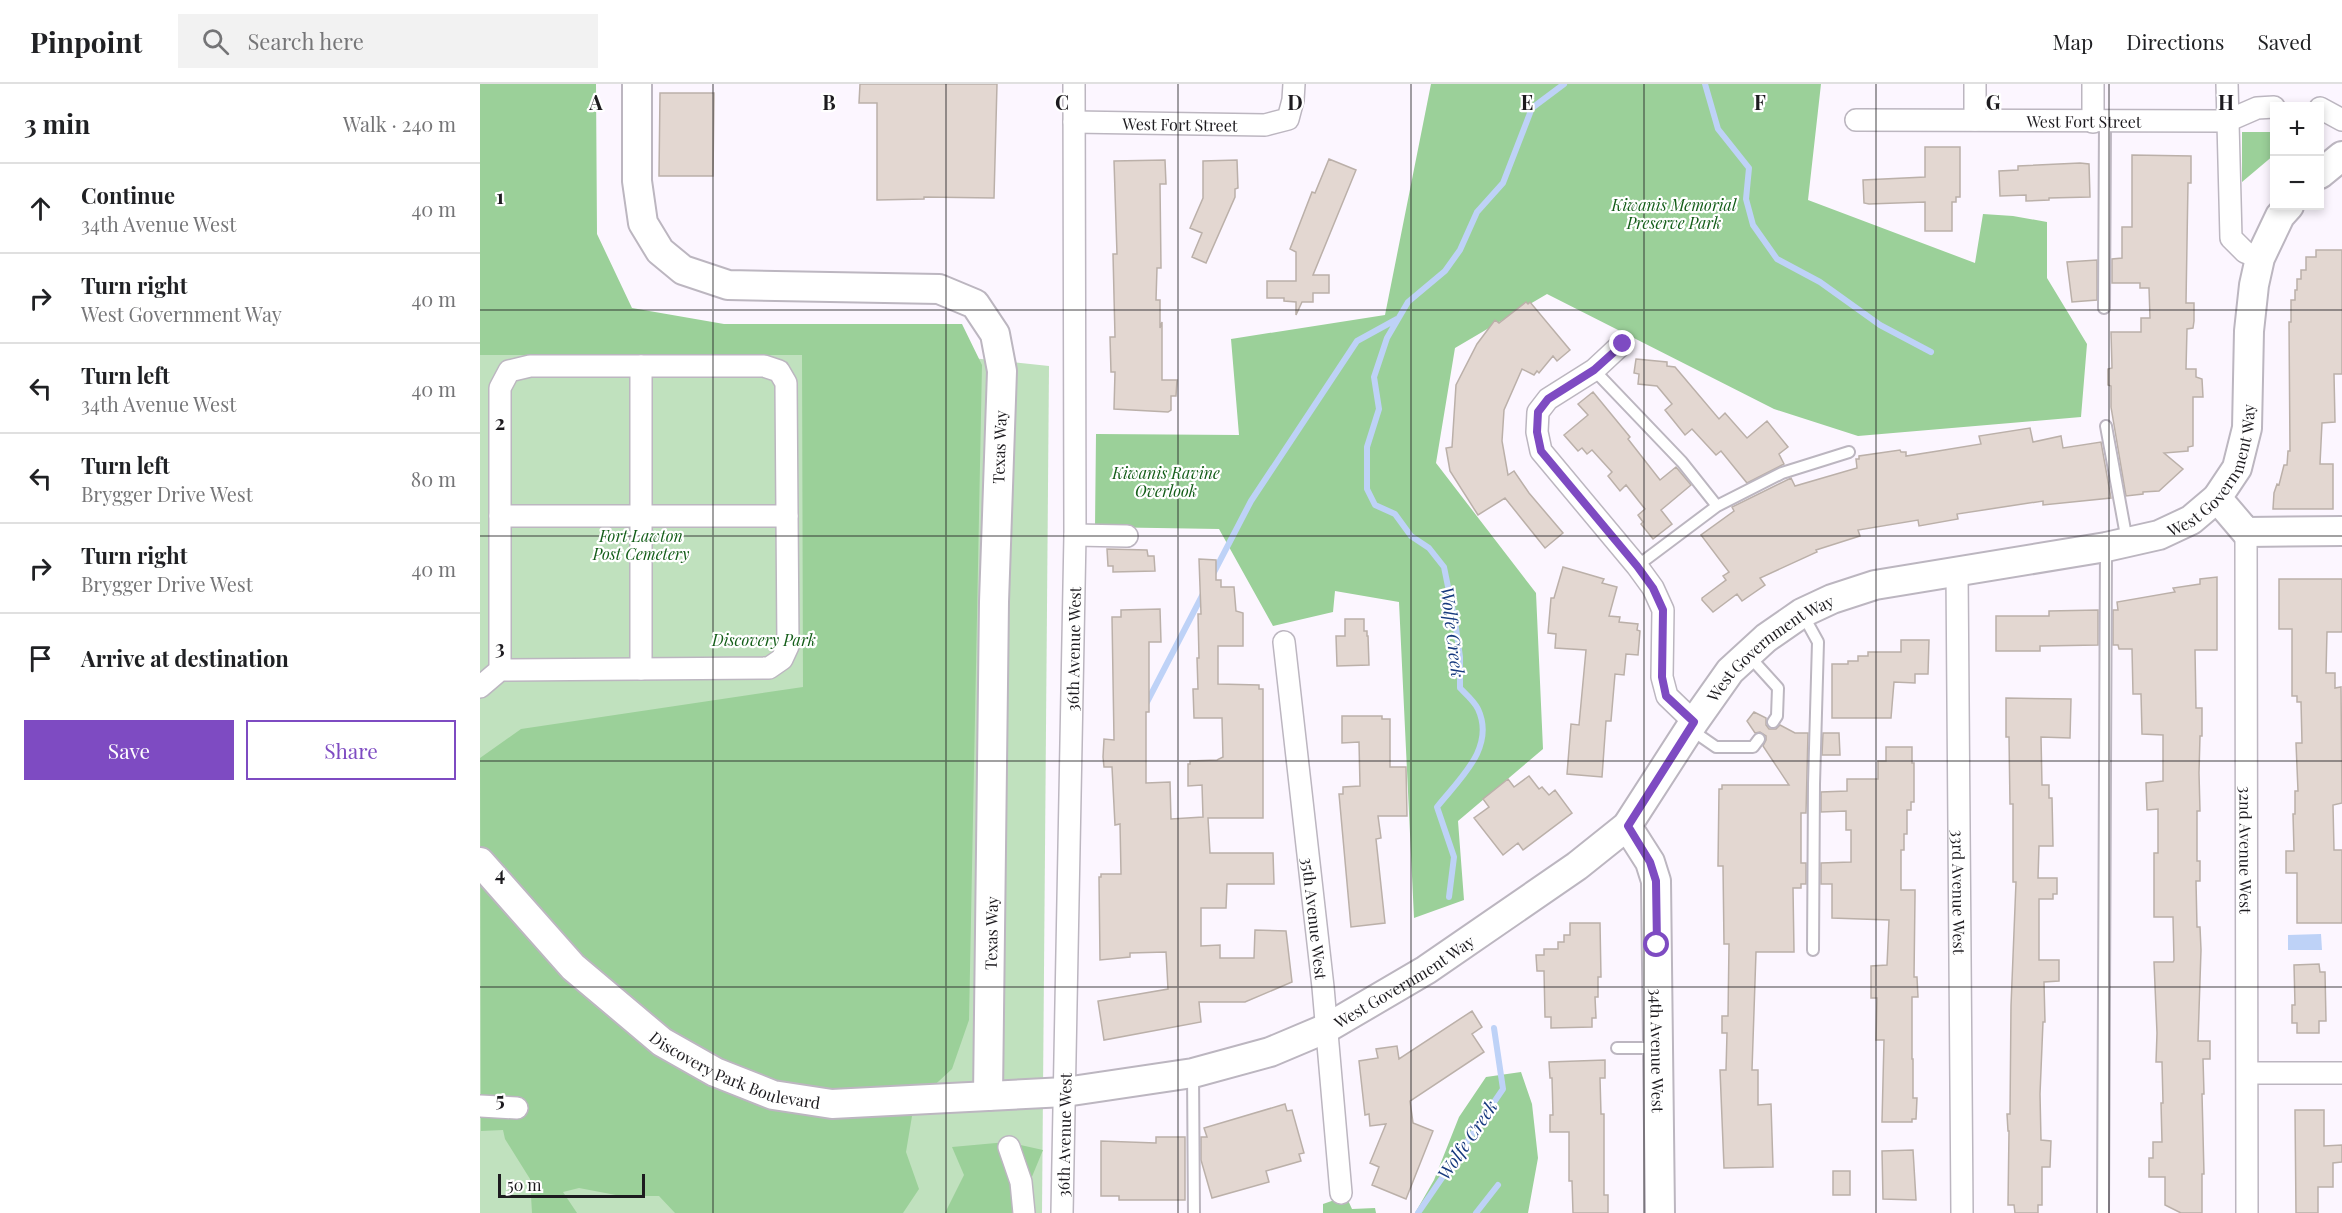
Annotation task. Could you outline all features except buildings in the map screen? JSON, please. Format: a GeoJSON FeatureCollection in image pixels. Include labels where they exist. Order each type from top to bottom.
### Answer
{"type":"FeatureCollection","features":[{"type":"Feature","properties":{"kind":"street","name":"Texas Way"},"geometry":{"type":"LineString","coordinates":[[637,84],[637,181],[643,223],[660,251],[683,270],[728,285],[939,289],[975,304],[995,334],[1002,371],[994,602],[988,1096]]}},
{"type":"Feature","properties":{"kind":"street","name":"36th Avenue West"},"geometry":{"type":"LineString","coordinates":[[1062,1213],[1075,535],[1074,84]]}},
{"type":"Feature","properties":{"kind":"street","name":"West Fort Street"},"geometry":{"type":"LineString","coordinates":[[1074,122],[1265,125],[1288,119],[1294,84]]}},
{"type":"Feature","properties":{"kind":"street"},"geometry":{"type":"LineString","coordinates":[[1975,84],[1975,120]]}},
{"type":"Feature","properties":{"kind":"street"},"geometry":{"type":"LineString","coordinates":[[2093,84],[2099,122]]}},
{"type":"Feature","properties":{"kind":"street"},"geometry":{"type":"LineString","coordinates":[[2227,84],[2232,238],[2245,252],[2260,258]]}},
{"type":"Feature","properties":{"kind":"street","name":"West Fort Street"},"geometry":{"type":"LineString","coordinates":[[1856,120],[2227,121],[2257,108],[2270,107]]}},
{"type":"Feature","properties":{"kind":"street"},"geometry":{"type":"LineString","coordinates":[[2324,111],[2342,120]]}},
{"type":"Feature","properties":{"kind":"street"},"geometry":{"type":"LineString","coordinates":[[2324,170],[2342,156]]}},
{"type":"Feature","properties":{"kind":"street","name":"West Government Way"},"geometry":{"type":"LineString","coordinates":[[1065,1092],[1193,1073],[1270,1052],[1327,1028],[1426,970],[1503,919],[1628,826],[1715,690],[1747,654],[1784,624],[1802,613],[1832,599],[1875,585],[2116,545],[2159,535],[2191,520],[2217,498],[2237,468],[2247,428],[2249,331],[2254,285],[2260,258],[2280,216],[2285,210]]}},
{"type":"Feature","properties":{"kind":"street"},"geometry":{"type":"LineString","coordinates":[[1623,344],[1594,370],[1548,399],[1538,412],[1537,432],[1541,451],[1653,588],[1663,610],[1662,677],[1666,696],[1692,725]]}},
{"type":"Feature","properties":{"kind":"street"},"geometry":{"type":"LineString","coordinates":[[480,687],[500,670],[769,669],[782,659],[788,646],[786,383],[779,371],[764,366],[530,366],[509,371],[500,388],[500,670]]}},
{"type":"Feature","properties":{"kind":"street"},"geometry":{"type":"LineString","coordinates":[[641,366],[641,669]]}},
{"type":"Feature","properties":{"kind":"street"},"geometry":{"type":"LineString","coordinates":[[2217,498],[2246,532],[2342,531]]}},
{"type":"Feature","properties":{"kind":"street"},"geometry":{"type":"LineString","coordinates":[[500,516],[787,516]]}},
{"type":"Feature","properties":{"kind":"street","name":"32nd Avenue West"},"geometry":{"type":"LineString","coordinates":[[2246,532],[2247,1213]]}},
{"type":"Feature","properties":{"kind":"street"},"geometry":{"type":"LineString","coordinates":[[1075,535],[1127,536]]}},
{"type":"Feature","properties":{"kind":"street","name":"33rd Avenue West"},"geometry":{"type":"LineString","coordinates":[[1957,571],[1962,1213]]}},
{"type":"Feature","properties":{"kind":"street","name":"35th Avenue West"},"geometry":{"type":"LineString","coordinates":[[1284,642],[1327,1028],[1341,1193]]}},
{"type":"Feature","properties":{"kind":"street","name":"34th Avenue West"},"geometry":{"type":"LineString","coordinates":[[1628,826],[1650,862],[1656,881],[1660,1213]]}},
{"type":"Feature","properties":{"kind":"street","name":"Discovery Park Boulevard"},"geometry":{"type":"LineString","coordinates":[[480,862],[573,967],[662,1042],[715,1072],[773,1095],[832,1104],[1065,1092]]}},
{"type":"Feature","properties":{"kind":"street"},"geometry":{"type":"LineString","coordinates":[[2248,1073],[2342,1073]]}},
{"type":"Feature","properties":{"kind":"street"},"geometry":{"type":"LineString","coordinates":[[480,1106],[517,1108]]}},
{"type":"Feature","properties":{"kind":"street"},"geometry":{"type":"LineString","coordinates":[[1009,1147],[1021,1182],[1024,1213]]}},
{"type":"Feature","properties":{"kind":"lane"},"geometry":{"type":"LineString","coordinates":[[2099,122],[2104,308]]}},
{"type":"Feature","properties":{"kind":"lane"},"geometry":{"type":"LineString","coordinates":[[1594,370],[1682,462],[1717,506]]}},
{"type":"Feature","properties":{"kind":"lane"},"geometry":{"type":"LineString","coordinates":[[2103,1213],[2116,545],[2106,426]]}},
{"type":"Feature","properties":{"kind":"lane"},"geometry":{"type":"LineString","coordinates":[[1637,566],[1717,506],[1782,473],[1849,452]]}},
{"type":"Feature","properties":{"kind":"lane"},"geometry":{"type":"LineString","coordinates":[[1802,613],[1818,642],[1813,950]]}},
{"type":"Feature","properties":{"kind":"lane"},"geometry":{"type":"LineString","coordinates":[[1747,654],[1778,688],[1777,716],[1773,722]]}},
{"type":"Feature","properties":{"kind":"lane"},"geometry":{"type":"LineString","coordinates":[[1692,725],[1716,747],[1753,747],[1759,739]]}},
{"type":"Feature","properties":{"kind":"lane"},"geometry":{"type":"LineString","coordinates":[[1617,1048],[1658,1048]]}},
{"type":"Feature","properties":{"kind":"lane"},"geometry":{"type":"LineString","coordinates":[[1193,1073],[1194,1213]]}},
{"type":"Feature","properties":{"kind":"green space","name":"Discovery Park"},"geometry":{"type":"Polygon","coordinates":[[[480,84],[596,84],[597,234],[632,308],[724,324],[962,324],[982,365],[969,1020],[952,1069],[914,1104],[906,1152],[919,1189],[903,1213],[675,1213],[659,1196],[621,1196],[579,1188],[563,1192],[577,1213],[532,1213],[530,1179],[505,1139],[503,1130],[481,1131],[480,758],[521,729],[803,687],[802,355],[480,355],[480,84]]]}},
{"type":"Feature","properties":{"kind":"green space","name":"Kiwanis Memorial Preserve Park"},"geometry":{"type":"Polygon","coordinates":[[[1431,84],[1821,84],[1808,200],[1975,263],[1983,214],[2047,222],[2047,278],[2087,344],[2081,417],[1858,436],[1774,409],[1547,294],[1455,348],[1436,463],[1536,593],[1543,749],[1458,821],[1464,900],[1414,918],[1399,602],[1335,591],[1333,612],[1273,626],[1219,529],[1095,527],[1096,434],[1239,435],[1231,339],[1385,315],[1431,84]]]}},
{"type":"Feature","properties":{"kind":"green space"},"geometry":{"type":"Polygon","coordinates":[[[2242,132],[2270,132],[2270,158],[2242,182],[2242,132]]]}},
{"type":"Feature","properties":{"kind":"green space","name":"Discovery Park"},"geometry":{"type":"Polygon","coordinates":[[[480,355],[942,355],[1049,366],[1042,1213],[480,1213],[480,355]]]}},
{"type":"Feature","properties":{"kind":"green space"},"geometry":{"type":"Polygon","coordinates":[[[1521,1072],[1532,1104],[1538,1158],[1528,1213],[1415,1213],[1434,1180],[1459,1117],[1486,1077],[1521,1072]]]}},
{"type":"Feature","properties":{"kind":"green space"},"geometry":{"type":"Polygon","coordinates":[[[1007,1142],[1043,1150],[1017,1213],[945,1213],[964,1175],[952,1147],[1007,1142]]]}},
{"type":"Feature","properties":{"kind":"green space"},"geometry":{"type":"Polygon","coordinates":[[[1346,1196],[1352,1209],[1375,1208],[1376,1213],[1323,1213],[1323,1204],[1346,1196]]]}},
{"type":"Feature","properties":{"kind":"water"},"geometry":{"type":"Polygon","coordinates":[[[2321,934],[2322,950],[2288,950],[2288,935],[2321,934]]]}},
{"type":"Feature","properties":{"kind":"waterway","name":"Wolfe Creek"},"geometry":{"type":"LineString","coordinates":[[1449,897],[1454,857],[1437,807],[1464,774],[1479,750],[1482,723],[1477,706],[1460,688],[1460,657],[1444,567],[1429,548],[1411,536],[1395,514],[1375,505],[1367,489],[1367,447],[1379,409],[1374,377],[1387,338],[1408,302],[1445,271],[1460,250],[1477,212],[1503,183],[1532,108],[1564,84]]}},
{"type":"Feature","properties":{"kind":"waterway"},"geometry":{"type":"LineString","coordinates":[[1705,84],[1718,129],[1749,168],[1746,199],[1753,225],[1777,259],[1820,282],[1880,325],[1931,352]]}},
{"type":"Feature","properties":{"kind":"waterway"},"geometry":{"type":"LineString","coordinates":[[1212,576],[1251,501],[1357,341],[1397,319]]}},
{"type":"Feature","properties":{"kind":"waterway"},"geometry":{"type":"LineString","coordinates":[[1146,704],[1203,594]]}},
{"type":"Feature","properties":{"kind":"waterway","name":"Wolfe Creek"},"geometry":{"type":"LineString","coordinates":[[1418,1213],[1503,1089],[1494,1028]]}},
{"type":"Feature","properties":{"kind":"waterway"},"geometry":{"type":"LineString","coordinates":[[1476,1213],[1498,1185]]}},
{"type":"Feature","properties":{"kind":"route"},"geometry":{"type":"LineString","coordinates":[[1623,344],[1594,370],[1548,399],[1538,412],[1537,432],[1541,451],[1653,588],[1663,610],[1662,677],[1666,696],[1694,722],[1628,826],[1650,862],[1656,881],[1657,945]]}},
{"type":"Feature","properties":{"kind":"park label","name":"Kiwanis Ravine Overlook"},"geometry":{"type":"Point","coordinates":[1166,481]}},
{"type":"Feature","properties":{"kind":"park label","name":"Fort Lawton Post Cemetery"},"geometry":{"type":"Point","coordinates":[641,544]}}]}
